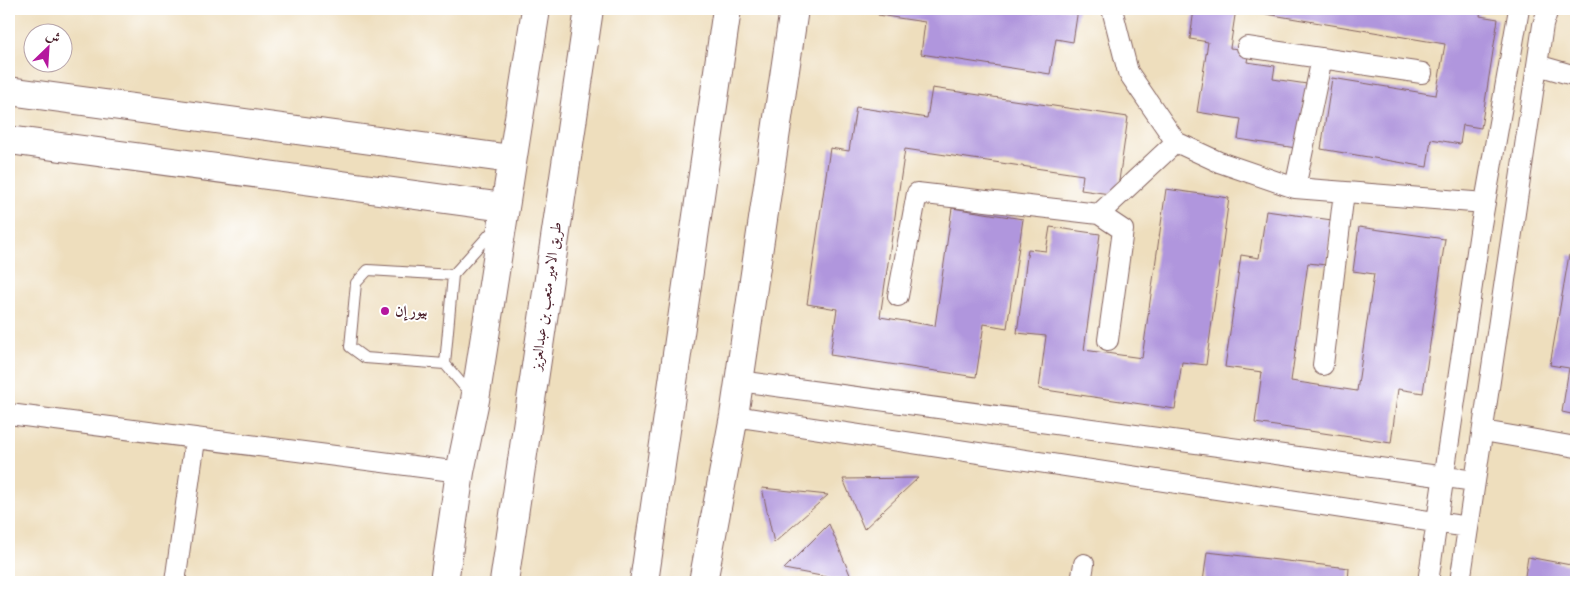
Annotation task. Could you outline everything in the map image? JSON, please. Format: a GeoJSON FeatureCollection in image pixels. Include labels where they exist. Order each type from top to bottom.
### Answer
{"type":"FeatureCollection","features":[{"type":"Feature","properties":{"kind":"street"},"geometry":{"type":"LineString","coordinates":[[444,582],[460,472],[474,400],[536,9]]}},
{"type":"Feature","properties":{"kind":"street","name":"طريق الامير متعب بن عبدالعزيز"},"geometry":{"type":"LineString","coordinates":[[504,582],[588,9]]}},
{"type":"Feature","properties":{"kind":"street"},"geometry":{"type":"LineString","coordinates":[[644,582],[726,9]]}},
{"type":"Feature","properties":{"kind":"street"},"geometry":{"type":"LineString","coordinates":[[703,582],[734,416],[794,9]]}},
{"type":"Feature","properties":{"kind":"street"},"geometry":{"type":"LineString","coordinates":[[1112,9],[1128,72],[1176,142],[1220,162],[1295,188],[1485,203]]}},
{"type":"Feature","properties":{"kind":"street"},"geometry":{"type":"LineString","coordinates":[[1428,582],[1485,203],[1519,9]]}},
{"type":"Feature","properties":{"kind":"street"},"geometry":{"type":"LineString","coordinates":[[1460,582],[1542,25],[1548,9]]}},
{"type":"Feature","properties":{"kind":"street"},"geometry":{"type":"LineString","coordinates":[[1247,47],[1422,73]]}},
{"type":"Feature","properties":{"kind":"street"},"geometry":{"type":"LineString","coordinates":[[1295,188],[1322,58]]}},
{"type":"Feature","properties":{"kind":"street"},"geometry":{"type":"LineString","coordinates":[[1537,65],[1576,76]]}},
{"type":"Feature","properties":{"kind":"street"},"geometry":{"type":"LineString","coordinates":[[9,91],[511,159]]}},
{"type":"Feature","properties":{"kind":"street"},"geometry":{"type":"LineString","coordinates":[[9,140],[503,214]]}},
{"type":"Feature","properties":{"kind":"street"},"geometry":{"type":"LineString","coordinates":[[1099,214],[1176,142]]}},
{"type":"Feature","properties":{"kind":"street"},"geometry":{"type":"LineString","coordinates":[[1323,365],[1344,192]]}},
{"type":"Feature","properties":{"kind":"street"},"geometry":{"type":"LineString","coordinates":[[898,296],[917,193],[1099,214],[1123,230],[1108,340]]}},
{"type":"Feature","properties":{"kind":"street"},"geometry":{"type":"LineString","coordinates":[[739,381],[1475,481]]}},
{"type":"Feature","properties":{"kind":"street"},"geometry":{"type":"LineString","coordinates":[[9,414],[195,440],[460,472]]}},
{"type":"Feature","properties":{"kind":"street"},"geometry":{"type":"LineString","coordinates":[[734,416],[1468,526]]}},
{"type":"Feature","properties":{"kind":"street"},"geometry":{"type":"LineString","coordinates":[[1482,431],[1576,446]]}},
{"type":"Feature","properties":{"kind":"street"},"geometry":{"type":"LineString","coordinates":[[175,582],[195,440]]}},
{"type":"Feature","properties":{"kind":"lane"},"geometry":{"type":"LineString","coordinates":[[474,400],[445,364],[454,275],[503,214]]}},
{"type":"Feature","properties":{"kind":"lane"},"geometry":{"type":"LineString","coordinates":[[445,364],[365,358],[350,347],[356,283],[368,270],[454,275]]}},
{"type":"Feature","properties":{"kind":"building"},"geometry":{"type":"Polygon","coordinates":[[[878,9],[1018,9],[1037,12],[1038,9],[1078,9],[1073,42],[1056,39],[1050,74],[921,54],[925,22],[878,15],[878,9]]]}},
{"type":"Feature","properties":{"kind":"building"},"geometry":{"type":"Polygon","coordinates":[[[1194,9],[1236,9],[1230,48],[1249,50],[1247,62],[1275,66],[1273,79],[1307,84],[1296,148],[1238,139],[1241,119],[1197,112],[1208,42],[1190,39],[1194,9]]]}},
{"type":"Feature","properties":{"kind":"building"},"geometry":{"type":"Polygon","coordinates":[[[1237,9],[1481,9],[1480,16],[1498,19],[1481,128],[1463,125],[1460,144],[1431,139],[1427,167],[1321,149],[1332,78],[1436,95],[1445,44],[1237,9]]]}},
{"type":"Feature","properties":{"kind":"building"},"geometry":{"type":"Polygon","coordinates":[[[932,88],[1128,117],[1117,195],[1081,190],[1083,175],[905,149],[880,317],[935,326],[952,208],[1023,219],[1007,328],[984,324],[976,377],[830,355],[837,309],[807,304],[830,148],[849,151],[856,107],[927,118],[932,88]]]}},
{"type":"Feature","properties":{"kind":"building"},"geometry":{"type":"Polygon","coordinates":[[[1166,189],[1229,198],[1206,365],[1182,362],[1175,409],[1039,389],[1046,336],[1017,333],[1028,249],[1046,251],[1050,227],[1100,234],[1084,350],[1142,358],[1166,189]]]}},
{"type":"Feature","properties":{"kind":"building"},"geometry":{"type":"Polygon","coordinates":[[[1266,211],[1332,220],[1326,265],[1308,263],[1291,381],[1357,391],[1374,274],[1353,271],[1359,227],[1445,239],[1423,393],[1398,389],[1391,443],[1255,423],[1262,372],[1225,367],[1241,255],[1259,258],[1266,211]]]}},
{"type":"Feature","properties":{"kind":"building"},"geometry":{"type":"Polygon","coordinates":[[[1569,255],[1576,256],[1576,415],[1562,412],[1569,368],[1550,365],[1569,255]]]}},
{"type":"Feature","properties":{"kind":"building"},"geometry":{"type":"Polygon","coordinates":[[[918,478],[864,529],[843,479],[918,478]]]}},
{"type":"Feature","properties":{"kind":"building"},"geometry":{"type":"Polygon","coordinates":[[[762,488],[828,495],[774,543],[762,488]]]}},
{"type":"Feature","properties":{"kind":"building"},"geometry":{"type":"Polygon","coordinates":[[[829,524],[853,582],[784,569],[829,524]]]}},
{"type":"Feature","properties":{"kind":"building"},"geometry":{"type":"Polygon","coordinates":[[[1207,552],[1349,568],[1348,582],[1203,582],[1207,552]]]}},
{"type":"Feature","properties":{"kind":"building"},"geometry":{"type":"Polygon","coordinates":[[[1528,557],[1576,566],[1576,582],[1524,582],[1528,557]]]}},
{"type":"Feature","properties":{"kind":"place","name":"بيور إن"},"geometry":{"type":"Point","coordinates":[385,311]}}]}
